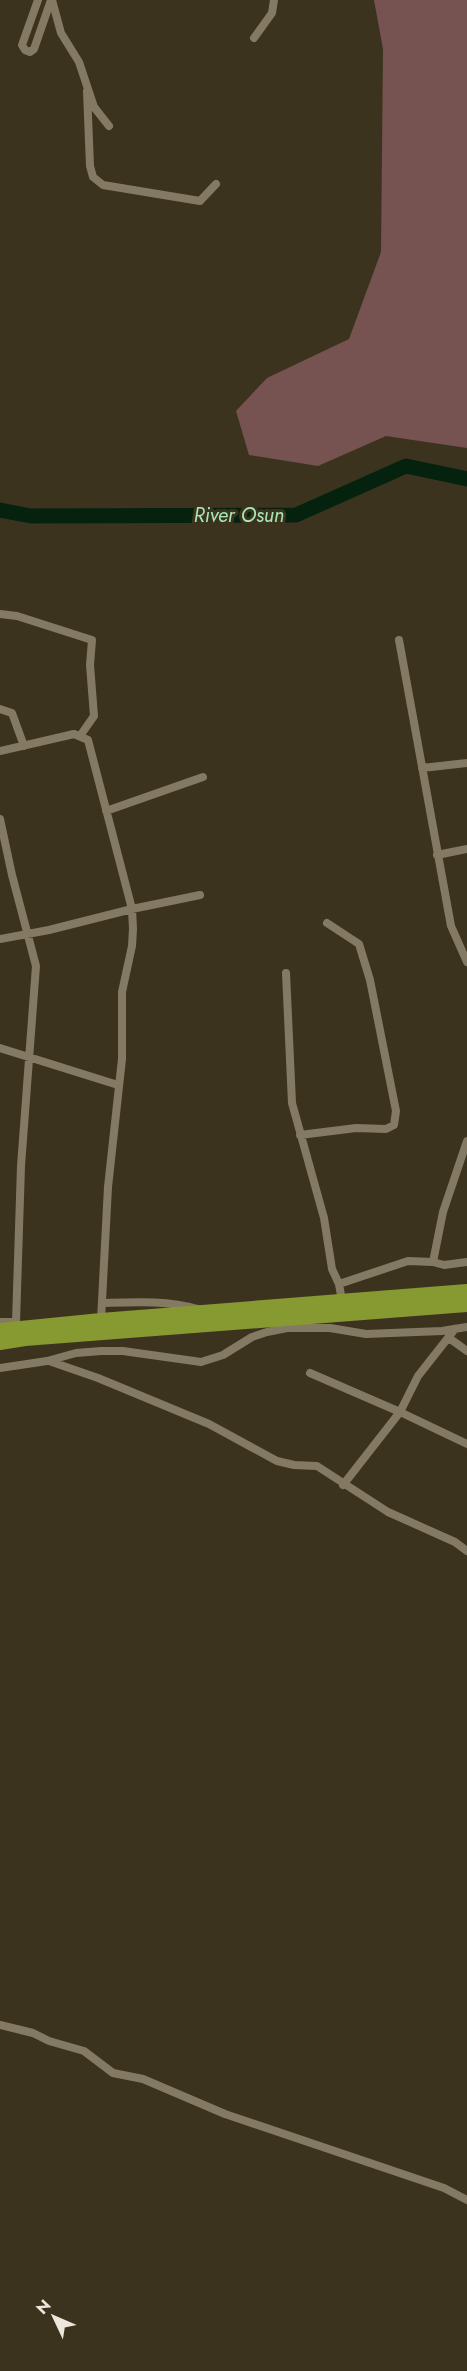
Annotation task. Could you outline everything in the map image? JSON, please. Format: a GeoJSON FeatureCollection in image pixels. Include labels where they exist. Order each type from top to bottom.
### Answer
{"type":"FeatureCollection","features":[{"type":"Feature","properties":{"kind":"highway"},"geometry":{"type":"LineString","coordinates":[[0,1343],[343,1308],[467,1291]]}},
{"type":"Feature","properties":{"kind":"highway"},"geometry":{"type":"LineString","coordinates":[[0,1330],[17,1325],[206,1312],[467,1305]]}},
{"type":"Feature","properties":{"kind":"street"},"geometry":{"type":"LineString","coordinates":[[38,0],[22,45],[22,48],[30,52],[34,49],[52,0]]}},
{"type":"Feature","properties":{"kind":"street"},"geometry":{"type":"LineString","coordinates":[[52,0],[61,33],[79,62],[85,77],[90,166],[93,177],[103,185],[200,201],[216,184]]}},
{"type":"Feature","properties":{"kind":"street"},"geometry":{"type":"LineString","coordinates":[[254,38],[272,13],[274,0]]}},
{"type":"Feature","properties":{"kind":"street"},"geometry":{"type":"LineString","coordinates":[[87,92],[94,107],[109,126]]}},
{"type":"Feature","properties":{"kind":"street"},"geometry":{"type":"LineString","coordinates":[[0,614],[17,616],[92,640],[90,665],[94,716],[80,736]]}},
{"type":"Feature","properties":{"kind":"street"},"geometry":{"type":"LineString","coordinates":[[399,640],[451,926],[467,962]]}},
{"type":"Feature","properties":{"kind":"street"},"geometry":{"type":"LineString","coordinates":[[0,709],[12,713],[24,746]]}},
{"type":"Feature","properties":{"kind":"street"},"geometry":{"type":"LineString","coordinates":[[0,751],[74,734],[88,740],[132,909],[132,946],[122,992],[122,1059],[108,1187],[101,1320]]}},
{"type":"Feature","properties":{"kind":"street"},"geometry":{"type":"LineString","coordinates":[[422,768],[467,763]]}},
{"type":"Feature","properties":{"kind":"street"},"geometry":{"type":"LineString","coordinates":[[106,812],[202,777]]}},
{"type":"Feature","properties":{"kind":"street"},"geometry":{"type":"LineString","coordinates":[[0,819],[36,966],[17,1246],[17,1325],[0,1322]]}},
{"type":"Feature","properties":{"kind":"street"},"geometry":{"type":"LineString","coordinates":[[437,855],[467,849]]}},
{"type":"Feature","properties":{"kind":"street"},"geometry":{"type":"LineString","coordinates":[[0,939],[60,928],[132,909],[200,896]]}},
{"type":"Feature","properties":{"kind":"street"},"geometry":{"type":"LineString","coordinates":[[300,1135],[356,1128],[386,1129],[394,1125],[396,1111],[370,980],[359,944],[327,924]]}},
{"type":"Feature","properties":{"kind":"street"},"geometry":{"type":"LineString","coordinates":[[286,973],[292,1103],[324,1218],[332,1269],[339,1284],[348,1330]]}},
{"type":"Feature","properties":{"kind":"street"},"geometry":{"type":"LineString","coordinates":[[0,1048],[118,1085]]}},
{"type":"Feature","properties":{"kind":"street"},"geometry":{"type":"LineString","coordinates":[[434,1262],[443,1212],[467,1141]]}},
{"type":"Feature","properties":{"kind":"street"},"geometry":{"type":"LineString","coordinates":[[339,1284],[408,1262],[444,1264],[467,1262]]}},
{"type":"Feature","properties":{"kind":"street"},"geometry":{"type":"LineString","coordinates":[[102,1303],[147,1302],[183,1305],[206,1312]]}},
{"type":"Feature","properties":{"kind":"street"},"geometry":{"type":"LineString","coordinates":[[0,1368],[48,1361],[76,1353],[123,1350],[201,1362],[223,1355],[267,1332],[287,1328],[348,1330],[366,1334],[467,1327]]}},
{"type":"Feature","properties":{"kind":"street"},"geometry":{"type":"LineString","coordinates":[[343,1485],[400,1412],[418,1376],[436,1350],[455,1329]]}},
{"type":"Feature","properties":{"kind":"street"},"geometry":{"type":"LineString","coordinates":[[449,1338],[467,1351]]}},
{"type":"Feature","properties":{"kind":"street"},"geometry":{"type":"LineString","coordinates":[[48,1361],[98,1378],[209,1424],[277,1461],[294,1465],[317,1466],[343,1485],[388,1512],[455,1542],[467,1551]]}},
{"type":"Feature","properties":{"kind":"street"},"geometry":{"type":"LineString","coordinates":[[310,1373],[467,1444]]}},
{"type":"Feature","properties":{"kind":"street"},"geometry":{"type":"LineString","coordinates":[[0,2025],[33,2033],[49,2041],[84,2051],[113,2073],[143,2079],[225,2114],[444,2188],[467,2200]]}},
{"type":"Feature","properties":{"kind":"shaded area"},"geometry":{"type":"Polygon","coordinates":[[[374,0],[467,0],[467,448],[386,436],[318,466],[249,455],[236,411],[267,378],[349,339],[381,252],[383,49],[374,0]]]}},
{"type":"Feature","properties":{"kind":"waterway","name":"River Osun"},"geometry":{"type":"LineString","coordinates":[[0,510],[31,516],[296,515],[406,466],[467,479]]}}]}
